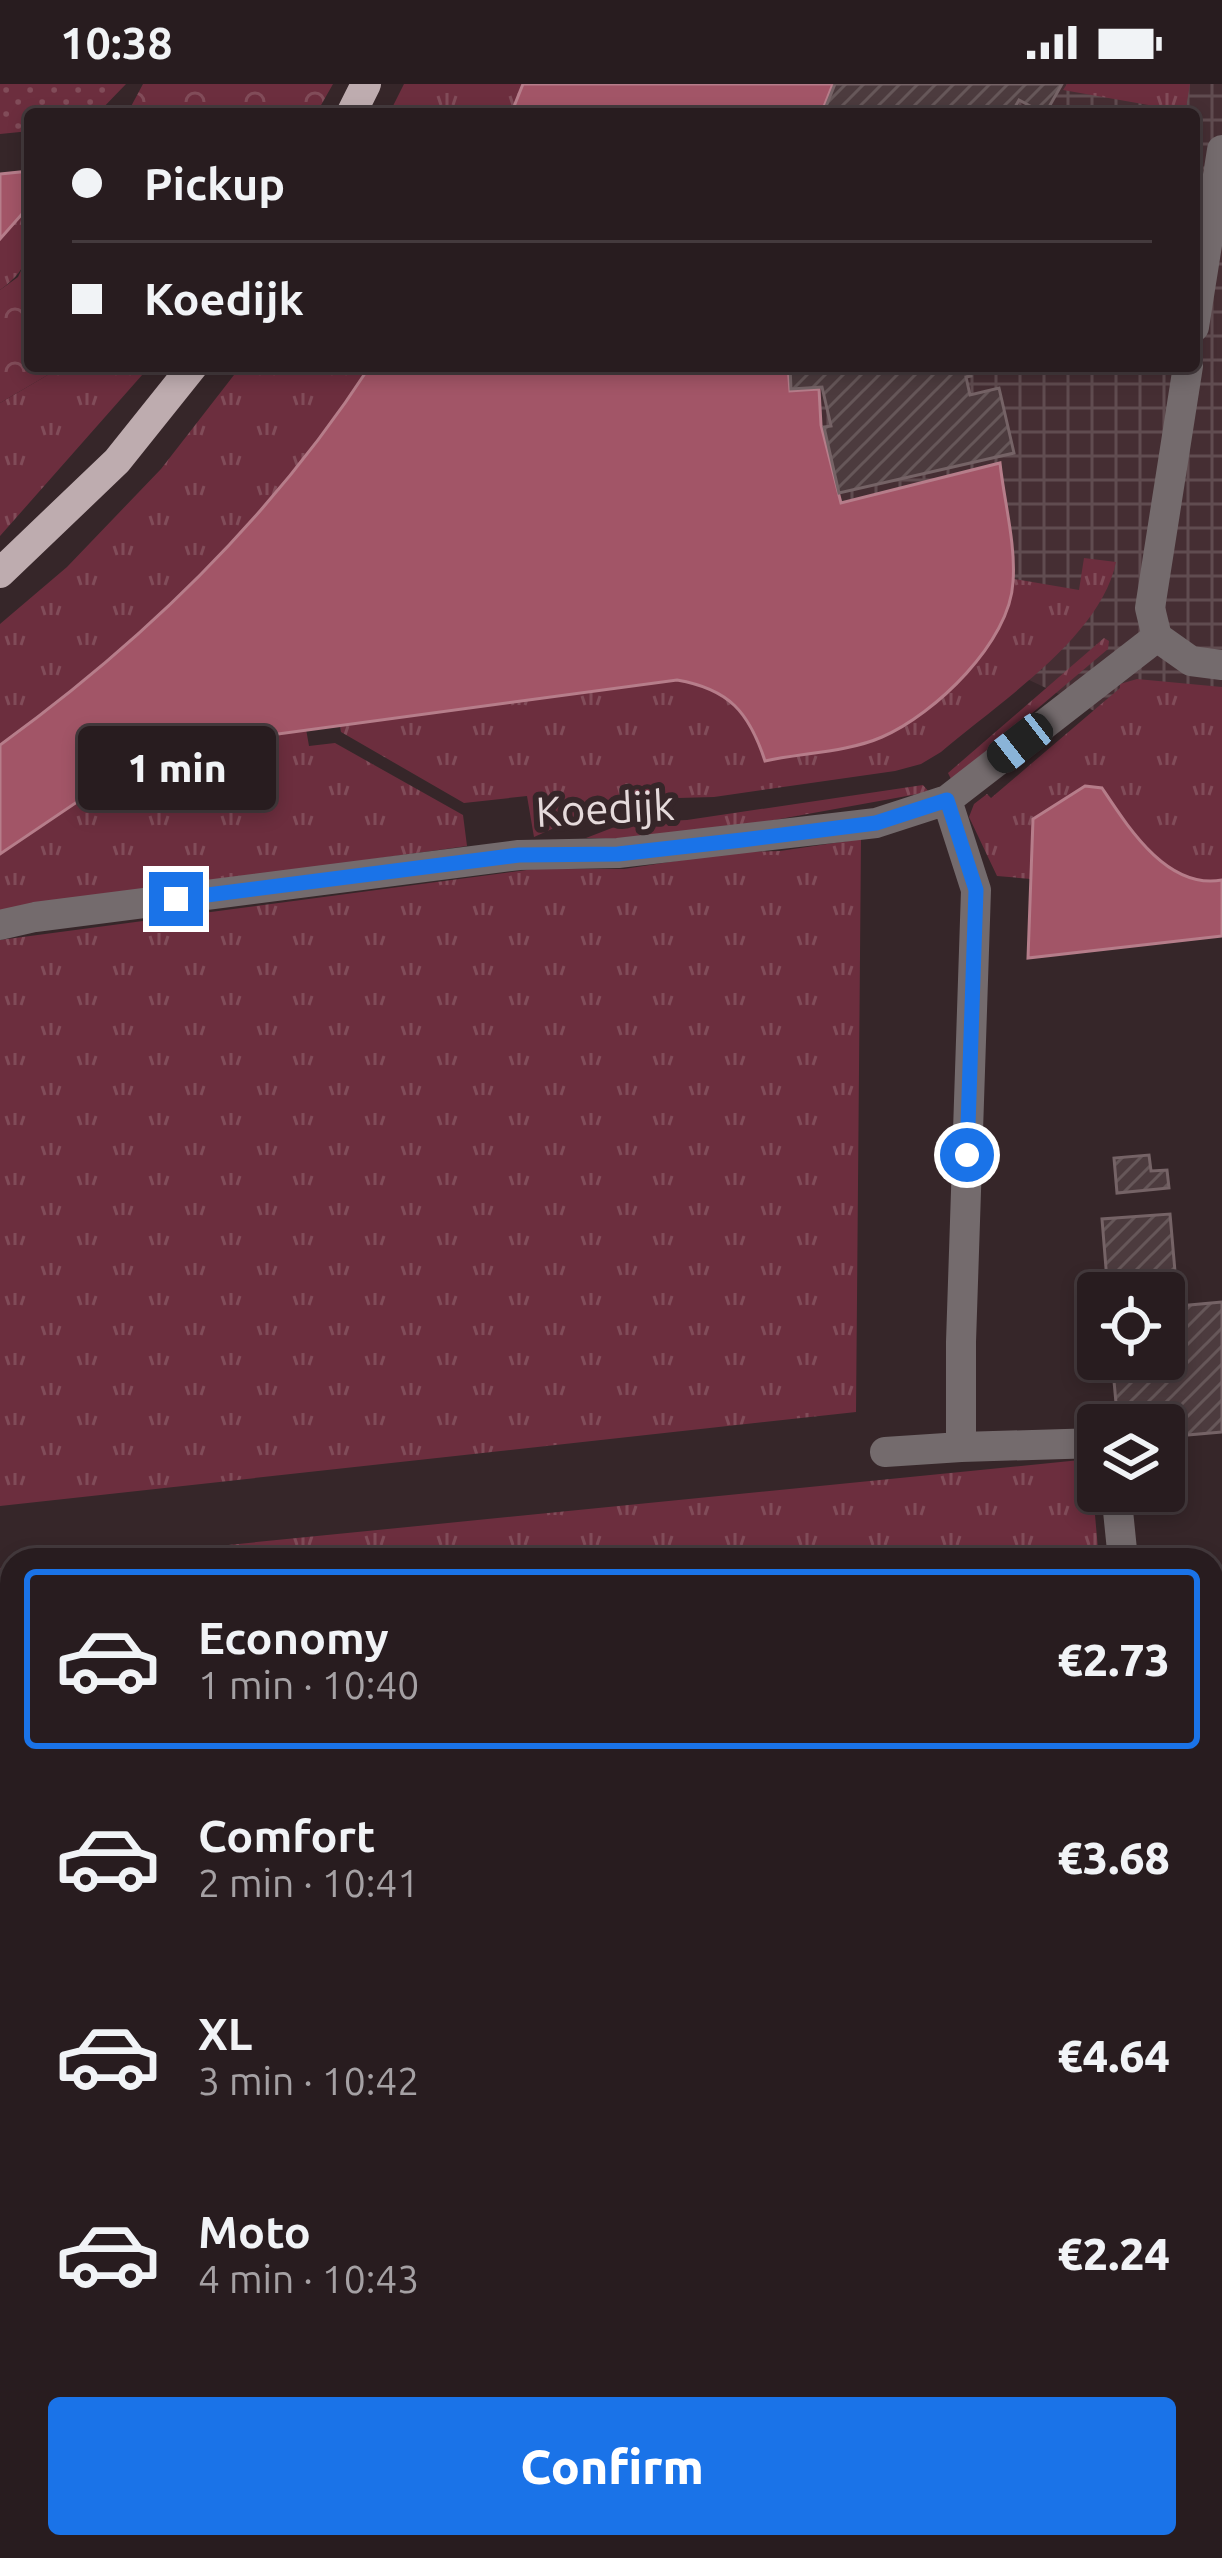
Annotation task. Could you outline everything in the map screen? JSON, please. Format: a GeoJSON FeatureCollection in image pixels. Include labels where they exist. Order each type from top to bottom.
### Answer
{"type":"FeatureCollection","features":[{"type":"Feature","properties":{"kind":"main road"},"geometry":{"type":"LineString","coordinates":[[0,574],[117,461],[189,372]]}},
{"type":"Feature","properties":{"kind":"street"},"geometry":{"type":"LineString","coordinates":[[1200,268],[1222,150]]}},
{"type":"Feature","properties":{"kind":"street"},"geometry":{"type":"LineString","coordinates":[[1187,372],[1150,608],[1157,637],[1191,661],[1222,664]]}},
{"type":"Feature","properties":{"kind":"street","name":"Koedijk"},"geometry":{"type":"LineString","coordinates":[[0,925],[519,855],[618,854],[876,823],[947,800],[1157,637]]}},
{"type":"Feature","properties":{"kind":"street"},"geometry":{"type":"LineString","coordinates":[[947,800],[976,890],[961,1447]]}},
{"type":"Feature","properties":{"kind":"street"},"geometry":{"type":"LineString","coordinates":[[885,1452],[1077,1444]]}},
{"type":"Feature","properties":{"kind":"street"},"geometry":{"type":"LineString","coordinates":[[1118,1512],[1122,1548]]}},
{"type":"Feature","properties":{"kind":"shaded area"},"geometry":{"type":"Polygon","coordinates":[[[523,84],[833,84],[823,108],[513,108],[523,84]]]}},
{"type":"Feature","properties":{"kind":"shaded area"},"geometry":{"type":"Polygon","coordinates":[[[780,84],[1222,84],[1222,747],[1164,744],[880,609],[753,372],[1200,372],[1200,108],[773,108],[780,84]]]}},
{"type":"Feature","properties":{"kind":"shaded area"},"geometry":{"type":"Polygon","coordinates":[[[24,172],[24,212],[0,239],[0,174],[24,172]]]}},
{"type":"Feature","properties":{"kind":"shaded area"},"geometry":{"type":"Polygon","coordinates":[[[366,372],[788,372],[790,391],[819,389],[821,425],[841,503],[1000,463],[1013,553],[1009,605],[984,651],[946,694],[903,726],[855,746],[765,761],[752,729],[734,706],[710,690],[677,680],[226,741],[105,783],[0,854],[0,745],[105,663],[203,573],[332,421],[366,372]]]}},
{"type":"Feature","properties":{"kind":"shaded area"},"geometry":{"type":"Polygon","coordinates":[[[1085,786],[1102,788],[1137,837],[1167,866],[1202,881],[1222,880],[1222,936],[1028,958],[1033,819],[1085,786]]]}},
{"type":"Feature","properties":{"kind":"green space"},"geometry":{"type":"Polygon","coordinates":[[[0,84],[126,84],[103,108],[24,108],[24,132],[0,134],[0,84]]]}},
{"type":"Feature","properties":{"kind":"green space"},"geometry":{"type":"Polygon","coordinates":[[[143,84],[333,84],[319,108],[130,108],[143,84]]]}},
{"type":"Feature","properties":{"kind":"green space"},"geometry":{"type":"Polygon","coordinates":[[[404,84],[523,84],[513,108],[392,108],[404,84]]]}},
{"type":"Feature","properties":{"kind":"green space"},"geometry":{"type":"Polygon","coordinates":[[[1067,84],[1190,84],[1186,108],[1154,108],[1063,90],[1067,84]]]}},
{"type":"Feature","properties":{"kind":"green space"},"geometry":{"type":"Polygon","coordinates":[[[24,212],[24,264],[0,290],[0,239],[24,212]]]}},
{"type":"Feature","properties":{"kind":"green space"},"geometry":{"type":"Polygon","coordinates":[[[24,264],[24,372],[53,372],[0,403],[0,290],[18,277],[24,264]]]}},
{"type":"Feature","properties":{"kind":"green space"},"geometry":{"type":"Polygon","coordinates":[[[53,372],[145,372],[0,536],[0,403],[53,372]]]}},
{"type":"Feature","properties":{"kind":"green space"},"geometry":{"type":"Polygon","coordinates":[[[236,372],[366,372],[297,472],[230,548],[119,652],[0,745],[0,624],[67,567],[161,469],[236,372]]]}},
{"type":"Feature","properties":{"kind":"green space"},"geometry":{"type":"Polygon","coordinates":[[[1084,558],[1116,562],[1107,590],[1069,642],[941,752],[895,771],[714,797],[642,799],[603,806],[534,837],[527,796],[464,803],[341,732],[340,724],[677,680],[721,695],[754,728],[1009,606],[1014,579],[1079,590],[1084,558]]]}},
{"type":"Feature","properties":{"kind":"green space"},"geometry":{"type":"Polygon","coordinates":[[[1104,638],[1109,641],[1108,649],[952,781],[948,773],[1104,638]]]}},
{"type":"Feature","properties":{"kind":"green space"},"geometry":{"type":"Polygon","coordinates":[[[1137,679],[1222,687],[1222,880],[1202,881],[1167,866],[1137,837],[1102,788],[1033,819],[1031,879],[997,876],[969,817],[974,804],[987,794],[991,798],[1120,684],[1137,679]]]}},
{"type":"Feature","properties":{"kind":"green space"},"geometry":{"type":"Polygon","coordinates":[[[306,729],[309,746],[335,743],[463,815],[467,846],[0,911],[0,854],[105,783],[226,741],[306,729]]]}},
{"type":"Feature","properties":{"kind":"green space"},"geometry":{"type":"Polygon","coordinates":[[[923,785],[929,792],[665,840],[586,838],[625,823],[687,820],[923,785]]]}},
{"type":"Feature","properties":{"kind":"green space"},"geometry":{"type":"Polygon","coordinates":[[[861,839],[856,1412],[0,1506],[0,940],[534,869],[624,869],[861,839]]]}},
{"type":"Feature","properties":{"kind":"green space"},"geometry":{"type":"Polygon","coordinates":[[[1077,1460],[1077,1512],[1095,1512],[1098,1548],[197,1548],[1077,1460]]]}},
{"type":"Feature","properties":{"kind":"building"},"geometry":{"type":"Polygon","coordinates":[[[835,84],[1062,84],[1048,108],[1034,108],[1019,100],[1014,108],[825,108],[835,84]]]}},
{"type":"Feature","properties":{"kind":"building"},"geometry":{"type":"Polygon","coordinates":[[[790,372],[971,372],[966,377],[970,395],[999,388],[1014,453],[839,493],[824,427],[831,426],[822,387],[791,389],[790,372]]]}},
{"type":"Feature","properties":{"kind":"building"},"geometry":{"type":"Polygon","coordinates":[[[1149,1155],[1151,1171],[1167,1170],[1169,1188],[1117,1193],[1114,1158],[1149,1155]]]}},
{"type":"Feature","properties":{"kind":"building"},"geometry":{"type":"Polygon","coordinates":[[[1170,1214],[1175,1272],[1106,1272],[1102,1219],[1170,1214]]]}},
{"type":"Feature","properties":{"kind":"building"},"geometry":{"type":"Polygon","coordinates":[[[1222,1302],[1222,1432],[1185,1435],[1185,1404],[1116,1404],[1114,1380],[1185,1380],[1185,1305],[1222,1302]]]}},
{"type":"Feature","properties":{"kind":"route"},"geometry":{"type":"LineString","coordinates":[[176,899],[519,855],[618,854],[876,823],[947,800],[976,890],[967,1155]]}}]}
